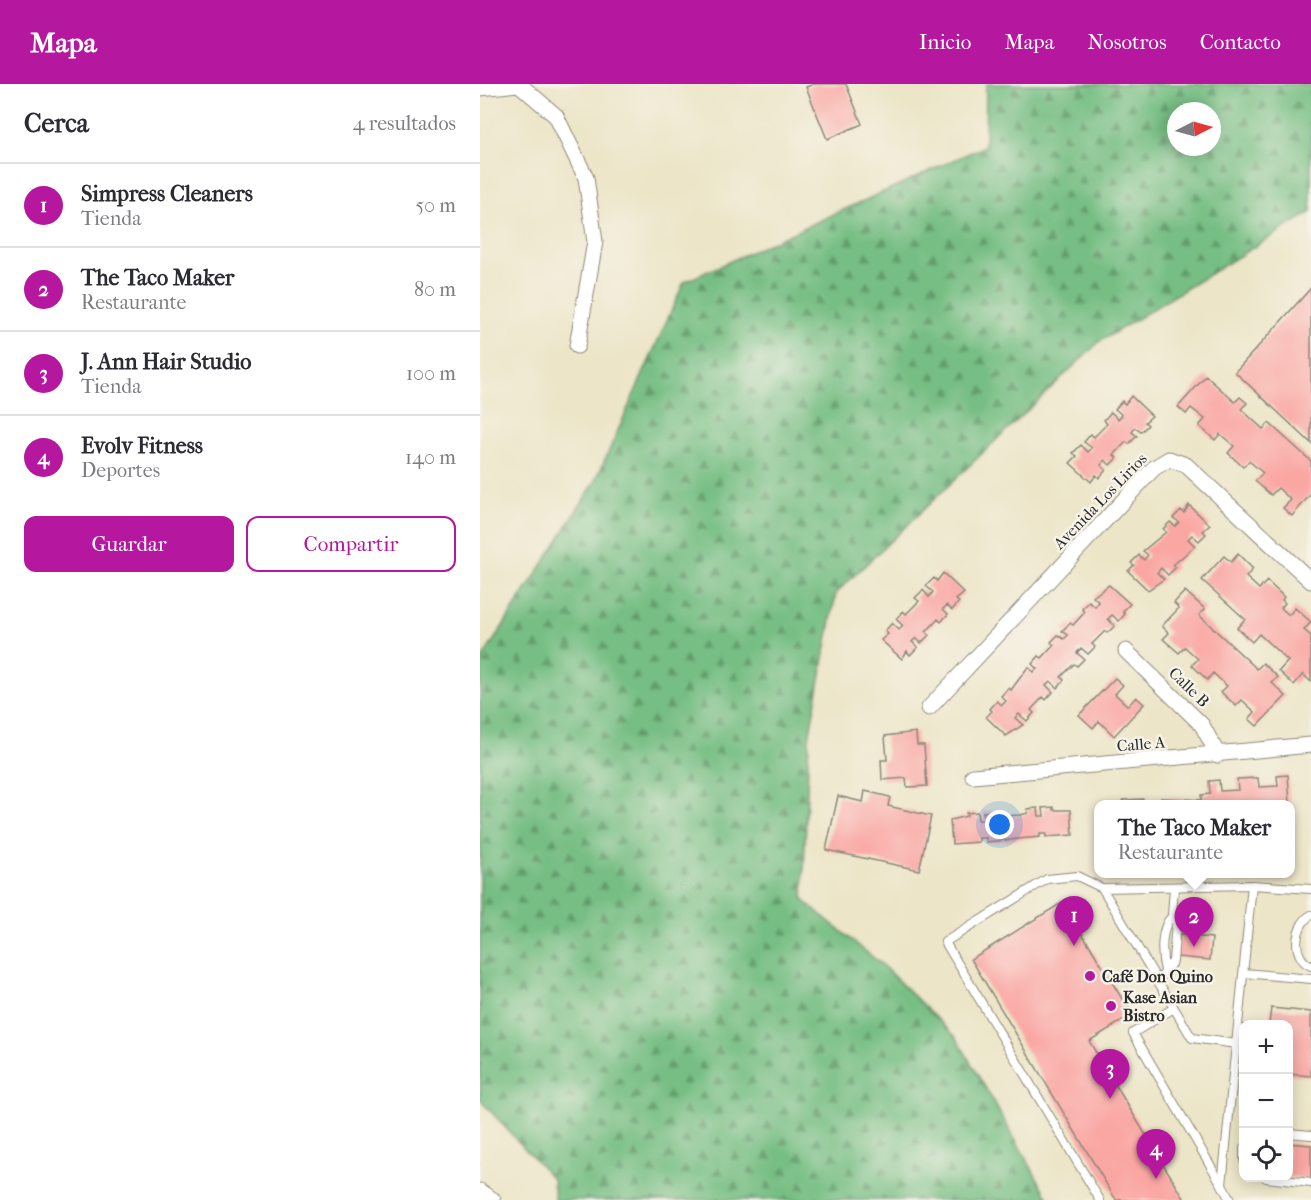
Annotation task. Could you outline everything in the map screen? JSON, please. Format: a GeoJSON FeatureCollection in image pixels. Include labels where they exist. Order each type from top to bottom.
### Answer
{"type":"FeatureCollection","features":[{"type":"Feature","properties":{"kind":"street"},"geometry":{"type":"LineString","coordinates":[[480,88],[519,84],[556,116],[586,178],[595,242],[577,346]]}},
{"type":"Feature","properties":{"kind":"street","name":"Avenida Los Lirios"},"geometry":{"type":"LineString","coordinates":[[929,708],[1154,468],[1169,459],[1186,465],[1311,581]]}},
{"type":"Feature","properties":{"kind":"street","name":"Calle B"},"geometry":{"type":"LineString","coordinates":[[1126,651],[1202,724],[1218,755]]}},
{"type":"Feature","properties":{"kind":"street","name":"Calle A"},"geometry":{"type":"LineString","coordinates":[[973,776],[1311,745]]}},
{"type":"Feature","properties":{"kind":"street"},"geometry":{"type":"LineString","coordinates":[[480,1191],[493,1200]]}},
{"type":"Feature","properties":{"kind":"lane"},"geometry":{"type":"LineString","coordinates":[[1100,1200],[945,942],[1047,879],[1077,876],[1102,888],[1252,885],[1311,889]]}},
{"type":"Feature","properties":{"kind":"lane"},"geometry":{"type":"LineString","coordinates":[[1222,1185],[1252,885]]}},
{"type":"Feature","properties":{"kind":"lane"},"geometry":{"type":"LineString","coordinates":[[1158,982],[1173,961],[1176,923],[1172,915],[1174,887]]}},
{"type":"Feature","properties":{"kind":"lane"},"geometry":{"type":"LineString","coordinates":[[1102,888],[1192,1038],[1237,1044]]}},
{"type":"Feature","properties":{"kind":"lane"},"geometry":{"type":"LineString","coordinates":[[1311,915],[1303,920],[1298,931],[1298,954],[1303,963],[1311,966]]}},
{"type":"Feature","properties":{"kind":"lane"},"geometry":{"type":"LineString","coordinates":[[1244,973],[1311,979]]}},
{"type":"Feature","properties":{"kind":"lane"},"geometry":{"type":"LineString","coordinates":[[1174,1008],[1134,1033],[1230,1200]]}},
{"type":"Feature","properties":{"kind":"lane"},"geometry":{"type":"LineString","coordinates":[[1293,1133],[1311,1135]]}},
{"type":"Feature","properties":{"kind":"lane"},"geometry":{"type":"LineString","coordinates":[[1293,1181],[1311,1183]]}},
{"type":"Feature","properties":{"kind":"green space"},"geometry":{"type":"Polygon","coordinates":[[[986,84],[1311,84],[1311,212],[1099,342],[836,593],[809,738],[803,900],[881,964],[956,1037],[1050,1200],[555,1200],[553,1179],[480,1100],[480,662],[595,482],[684,282],[985,146],[986,84]]]}},
{"type":"Feature","properties":{"kind":"building"},"geometry":{"type":"Polygon","coordinates":[[[814,84],[846,84],[862,124],[827,139],[806,87],[814,84]]]}},
{"type":"Feature","properties":{"kind":"building"},"geometry":{"type":"Polygon","coordinates":[[[1311,288],[1311,443],[1235,372],[1311,288]]]}},
{"type":"Feature","properties":{"kind":"building"},"geometry":{"type":"Polygon","coordinates":[[[1206,376],[1235,402],[1240,397],[1247,403],[1241,409],[1263,429],[1269,423],[1311,461],[1311,494],[1292,516],[1283,508],[1291,500],[1278,488],[1271,495],[1255,481],[1263,473],[1249,461],[1243,467],[1228,453],[1234,446],[1220,434],[1215,440],[1199,426],[1205,419],[1191,408],[1186,414],[1178,407],[1206,376]]]}},
{"type":"Feature","properties":{"kind":"building"},"geometry":{"type":"Polygon","coordinates":[[[1131,396],[1152,416],[1145,422],[1148,425],[1141,432],[1135,428],[1132,432],[1137,436],[1129,444],[1126,442],[1114,455],[1117,458],[1110,465],[1105,460],[1101,465],[1106,470],[1099,478],[1096,475],[1091,482],[1070,463],[1077,456],[1073,453],[1081,445],[1088,452],[1092,448],[1084,442],[1091,434],[1094,437],[1107,424],[1104,420],[1111,412],[1118,419],[1122,415],[1115,409],[1122,401],[1125,404],[1131,396]]]}},
{"type":"Feature","properties":{"kind":"building"},"geometry":{"type":"Polygon","coordinates":[[[1189,505],[1210,525],[1203,531],[1206,534],[1199,541],[1192,535],[1188,539],[1195,546],[1173,565],[1176,567],[1168,575],[1161,568],[1157,573],[1164,579],[1148,590],[1128,571],[1134,565],[1131,563],[1139,555],[1144,560],[1148,555],[1143,551],[1166,532],[1163,529],[1170,522],[1175,526],[1179,522],[1173,518],[1181,510],[1184,513],[1189,505]]]}},
{"type":"Feature","properties":{"kind":"building"},"geometry":{"type":"Polygon","coordinates":[[[1238,554],[1253,569],[1246,577],[1259,589],[1267,581],[1284,597],[1282,600],[1285,603],[1281,608],[1289,615],[1295,608],[1311,622],[1304,630],[1311,636],[1311,682],[1303,674],[1294,685],[1279,671],[1288,661],[1259,634],[1252,642],[1237,628],[1245,619],[1202,580],[1224,556],[1231,562],[1238,554]]]}},
{"type":"Feature","properties":{"kind":"building"},"geometry":{"type":"Polygon","coordinates":[[[943,573],[964,593],[956,600],[959,602],[952,610],[947,605],[943,609],[948,614],[941,622],[938,619],[926,632],[929,635],[921,643],[916,638],[912,642],[918,647],[910,655],[907,651],[902,659],[881,640],[888,634],[885,631],[892,623],[899,630],[903,626],[896,619],[903,611],[906,614],[919,601],[915,598],[923,590],[929,597],[933,592],[926,586],[934,578],[937,581],[943,573]]]}},
{"type":"Feature","properties":{"kind":"building"},"geometry":{"type":"Polygon","coordinates":[[[1109,585],[1130,604],[1123,611],[1125,614],[1119,621],[1112,615],[1108,619],[1115,626],[1107,633],[1105,631],[1092,644],[1095,647],[1088,654],[1081,648],[1077,653],[1084,659],[1077,666],[1074,664],[1061,677],[1064,680],[1057,688],[1050,681],[1046,685],[1053,692],[1046,700],[1043,697],[1031,710],[1034,713],[1027,721],[1019,714],[1015,718],[1023,725],[1006,736],[986,717],[992,711],[990,709],[997,701],[1002,705],[1006,701],[1001,696],[1009,688],[1011,690],[1028,667],[1033,672],[1037,669],[1032,664],[1039,656],[1042,658],[1054,645],[1051,642],[1058,635],[1064,639],[1068,635],[1062,631],[1070,623],[1073,625],[1085,612],[1082,609],[1089,602],[1095,607],[1099,602],[1093,597],[1109,585]]]}},
{"type":"Feature","properties":{"kind":"building"},"geometry":{"type":"Polygon","coordinates":[[[1185,591],[1205,609],[1199,615],[1257,669],[1263,663],[1278,677],[1272,683],[1286,696],[1257,726],[1249,719],[1255,712],[1242,700],[1236,706],[1221,692],[1227,686],[1213,673],[1207,680],[1192,665],[1198,659],[1185,647],[1179,653],[1163,639],[1169,633],[1162,626],[1179,608],[1174,603],[1185,591]]]}},
{"type":"Feature","properties":{"kind":"building"},"geometry":{"type":"Polygon","coordinates":[[[1115,678],[1123,685],[1115,694],[1128,706],[1136,697],[1144,704],[1114,736],[1099,721],[1093,728],[1079,715],[1115,678]]]}},
{"type":"Feature","properties":{"kind":"building"},"geometry":{"type":"Polygon","coordinates":[[[916,732],[917,745],[924,745],[927,786],[907,787],[906,778],[882,780],[881,760],[887,760],[885,736],[916,732]]]}},
{"type":"Feature","properties":{"kind":"building"},"geometry":{"type":"Polygon","coordinates":[[[1288,775],[1290,800],[1201,800],[1201,795],[1210,794],[1209,781],[1219,780],[1220,791],[1238,790],[1237,779],[1258,778],[1259,787],[1278,786],[1277,776],[1288,775]]]}},
{"type":"Feature","properties":{"kind":"building"},"geometry":{"type":"Polygon","coordinates":[[[865,791],[890,797],[888,806],[931,816],[919,870],[826,850],[838,796],[863,802],[865,791]]]}},
{"type":"Feature","properties":{"kind":"building"},"geometry":{"type":"Polygon","coordinates":[[[1161,798],[1201,800],[1161,800],[1161,798]]]}},
{"type":"Feature","properties":{"kind":"building"},"geometry":{"type":"Polygon","coordinates":[[[1054,807],[1054,810],[1071,810],[1073,835],[1046,837],[1046,834],[1040,834],[1040,837],[986,842],[986,838],[979,838],[979,842],[952,844],[950,820],[967,816],[966,813],[977,812],[978,820],[984,820],[983,812],[994,811],[994,815],[1002,816],[1020,815],[1028,813],[1027,809],[1038,808],[1039,816],[1044,816],[1043,808],[1054,807]]]}},
{"type":"Feature","properties":{"kind":"building"},"geometry":{"type":"Polygon","coordinates":[[[1063,902],[1132,1015],[1089,1041],[1185,1200],[1116,1200],[971,959],[1063,902]]]}},
{"type":"Feature","properties":{"kind":"building"},"geometry":{"type":"Polygon","coordinates":[[[1179,935],[1212,938],[1210,960],[1177,957],[1179,935]]]}},
{"type":"Feature","properties":{"kind":"building"},"geometry":{"type":"Polygon","coordinates":[[[1271,1008],[1311,1012],[1311,1076],[1293,1074],[1293,1020],[1270,1020],[1271,1008]]]}},
{"type":"Feature","properties":{"kind":"building"},"geometry":{"type":"Polygon","coordinates":[[[1293,1143],[1311,1145],[1311,1179],[1293,1177],[1293,1143]]]}},
{"type":"Feature","properties":{"kind":"place","name":"Simpress Cleaners"},"geometry":{"type":"Point","coordinates":[1074,946]}},
{"type":"Feature","properties":{"kind":"place","name":"The Taco Maker"},"geometry":{"type":"Point","coordinates":[1194,947]}},
{"type":"Feature","properties":{"kind":"place","name":"Café Don Quino"},"geometry":{"type":"Point","coordinates":[1090,976]}},
{"type":"Feature","properties":{"kind":"place","name":"Kase Asian Bistro"},"geometry":{"type":"Point","coordinates":[1111,1006]}},
{"type":"Feature","properties":{"kind":"place","name":"J. Ann Hair Studio"},"geometry":{"type":"Point","coordinates":[1110,1099]}},
{"type":"Feature","properties":{"kind":"place","name":"Evolv Fitness"},"geometry":{"type":"Point","coordinates":[1156,1179]}}]}
